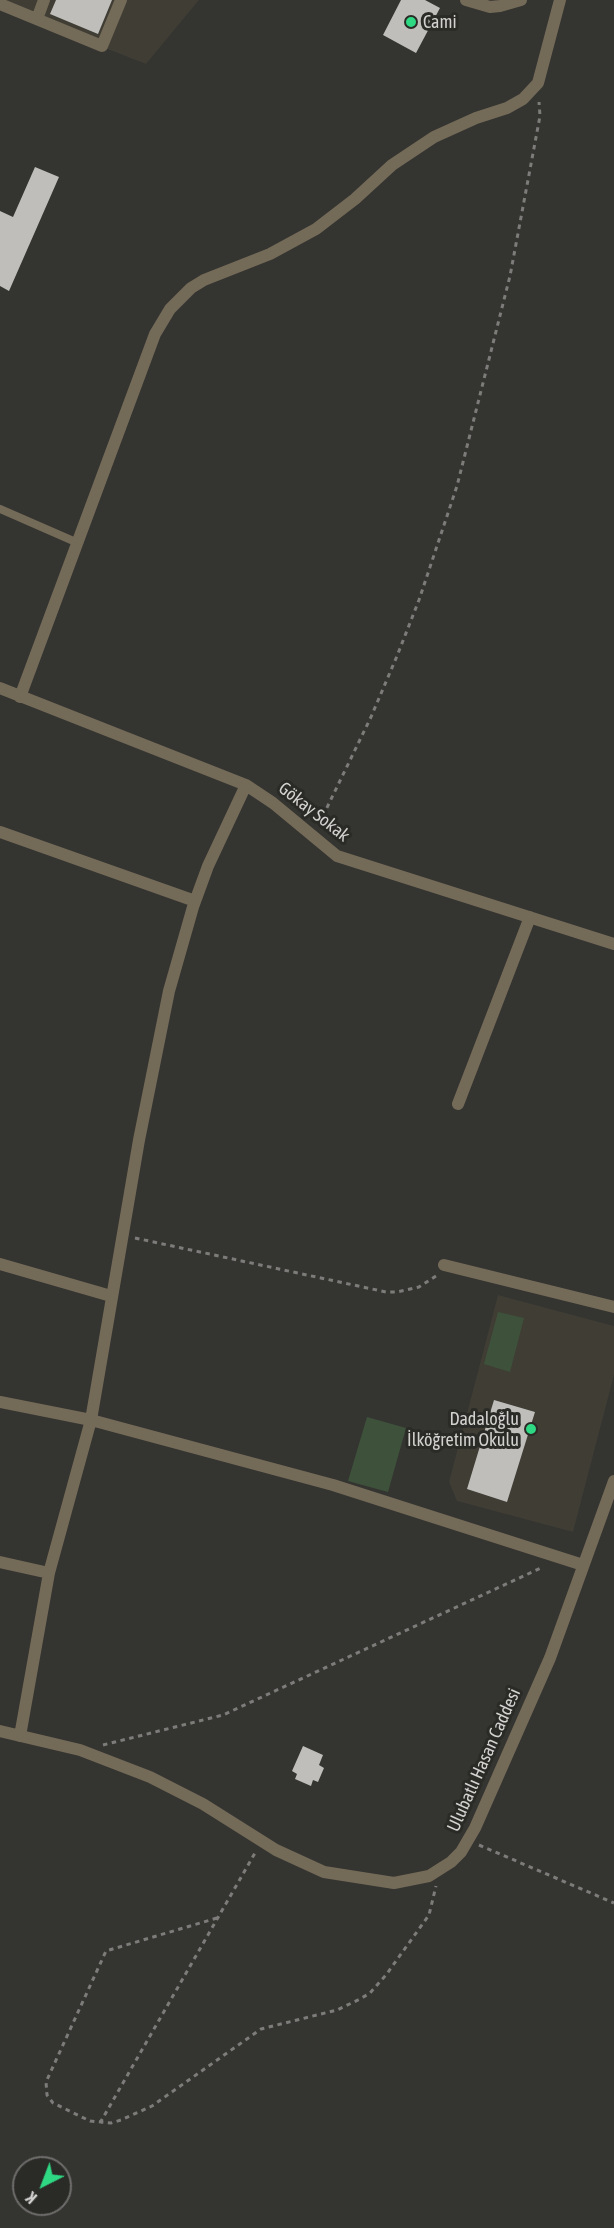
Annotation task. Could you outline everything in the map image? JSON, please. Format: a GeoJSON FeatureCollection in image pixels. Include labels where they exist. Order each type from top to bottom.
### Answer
{"type":"FeatureCollection","features":[{"type":"Feature","properties":{"kind":"street"},"geometry":{"type":"LineString","coordinates":[[37,19],[44,0]]}},
{"type":"Feature","properties":{"kind":"street"},"geometry":{"type":"LineString","coordinates":[[0,4],[102,46],[121,0]]}},
{"type":"Feature","properties":{"kind":"street"},"geometry":{"type":"LineString","coordinates":[[466,0],[490,7],[521,0]]}},
{"type":"Feature","properties":{"kind":"street"},"geometry":{"type":"LineString","coordinates":[[21,697],[155,334],[170,309],[180,298],[204,280],[270,254],[309,233],[336,215],[412,150],[455,126],[515,104],[531,92],[538,83],[560,0]]}},
{"type":"Feature","properties":{"kind":"street","name":"Gökay Sokak"},"geometry":{"type":"LineString","coordinates":[[0,688],[246,785],[273,803],[338,856],[614,944]]}},
{"type":"Feature","properties":{"kind":"street"},"geometry":{"type":"LineString","coordinates":[[20,1736],[49,1573],[91,1420],[121,1235],[169,991],[195,902],[213,855],[246,785]]}},
{"type":"Feature","properties":{"kind":"street"},"geometry":{"type":"LineString","coordinates":[[0,832],[195,902]]}},
{"type":"Feature","properties":{"kind":"street"},"geometry":{"type":"LineString","coordinates":[[459,1104],[530,917]]}},
{"type":"Feature","properties":{"kind":"street"},"geometry":{"type":"LineString","coordinates":[[0,1264],[111,1296]]}},
{"type":"Feature","properties":{"kind":"street"},"geometry":{"type":"LineString","coordinates":[[444,1265],[614,1307]]}},
{"type":"Feature","properties":{"kind":"street"},"geometry":{"type":"LineString","coordinates":[[0,1402],[91,1420],[333,1485],[583,1566]]}},
{"type":"Feature","properties":{"kind":"street","name":"Ulubatlı Hasan Caddesi"},"geometry":{"type":"LineString","coordinates":[[0,1731],[80,1750],[115,1763],[177,1790],[262,1841],[324,1872],[382,1882],[406,1882],[429,1876],[461,1852],[469,1840],[550,1658],[614,1481]]}},
{"type":"Feature","properties":{"kind":"street"},"geometry":{"type":"LineString","coordinates":[[0,1562],[49,1573]]}},
{"type":"Feature","properties":{"kind":"lane"},"geometry":{"type":"LineString","coordinates":[[0,509],[78,543]]}},
{"type":"Feature","properties":{"kind":"path"},"geometry":{"type":"LineString","coordinates":[[313,836],[362,737],[397,656],[419,600],[457,486],[510,276],[540,116],[538,83]]}},
{"type":"Feature","properties":{"kind":"path"},"geometry":{"type":"LineString","coordinates":[[121,1235],[386,1292],[409,1290],[424,1285],[434,1278],[444,1265]]}},
{"type":"Feature","properties":{"kind":"path"},"geometry":{"type":"LineString","coordinates":[[80,1750],[223,1715],[561,1558]]}},
{"type":"Feature","properties":{"kind":"path"},"geometry":{"type":"LineString","coordinates":[[469,1840],[614,1903]]}},
{"type":"Feature","properties":{"kind":"path"},"geometry":{"type":"LineString","coordinates":[[100,2123],[262,1841]]}},
{"type":"Feature","properties":{"kind":"path"},"geometry":{"type":"LineString","coordinates":[[217,1918],[106,1951],[46,2082],[50,2100],[81,2119],[100,2123],[121,2120],[152,2106],[261,2029],[349,2005],[369,1993],[386,1975],[429,1915],[439,1870]]}},
{"type":"Feature","properties":{"kind":"shaded area"},"geometry":{"type":"Polygon","coordinates":[[[0,0],[199,0],[146,64],[0,7],[0,0]]]}},
{"type":"Feature","properties":{"kind":"shaded area","name":"Dadaloğlu İlköğretim Okulu"},"geometry":{"type":"Polygon","coordinates":[[[498,1295],[614,1326],[614,1375],[573,1532],[457,1501],[449,1482],[498,1295]]]}},
{"type":"Feature","properties":{"kind":"green space"},"geometry":{"type":"Polygon","coordinates":[[[498,1312],[524,1318],[510,1372],[484,1364],[498,1312]]]}},
{"type":"Feature","properties":{"kind":"green space"},"geometry":{"type":"Polygon","coordinates":[[[367,1417],[406,1428],[388,1492],[348,1481],[367,1417]]]}},
{"type":"Feature","properties":{"kind":"building"},"geometry":{"type":"Polygon","coordinates":[[[56,0],[112,0],[98,34],[50,14],[56,0]]]}},
{"type":"Feature","properties":{"kind":"building","name":"Cami"},"geometry":{"type":"Polygon","coordinates":[[[401,0],[425,0],[440,8],[416,53],[383,35],[401,0]]]}},
{"type":"Feature","properties":{"kind":"building"},"geometry":{"type":"Polygon","coordinates":[[[35,167],[59,177],[9,291],[0,286],[0,211],[13,217],[35,167]]]}},
{"type":"Feature","properties":{"kind":"building"},"geometry":{"type":"Polygon","coordinates":[[[494,1400],[535,1412],[507,1502],[467,1489],[494,1400]]]}},
{"type":"Feature","properties":{"kind":"building"},"geometry":{"type":"Polygon","coordinates":[[[303,1746],[323,1755],[319,1765],[324,1768],[318,1782],[313,1780],[311,1786],[295,1779],[297,1774],[292,1771],[303,1746]]]}},
{"type":"Feature","properties":{"kind":"place","name":"Cami"},"geometry":{"type":"Point","coordinates":[411,22]}},
{"type":"Feature","properties":{"kind":"place","name":"Dadaloğlu İlköğretim Okulu"},"geometry":{"type":"Point","coordinates":[531,1429]}}]}
